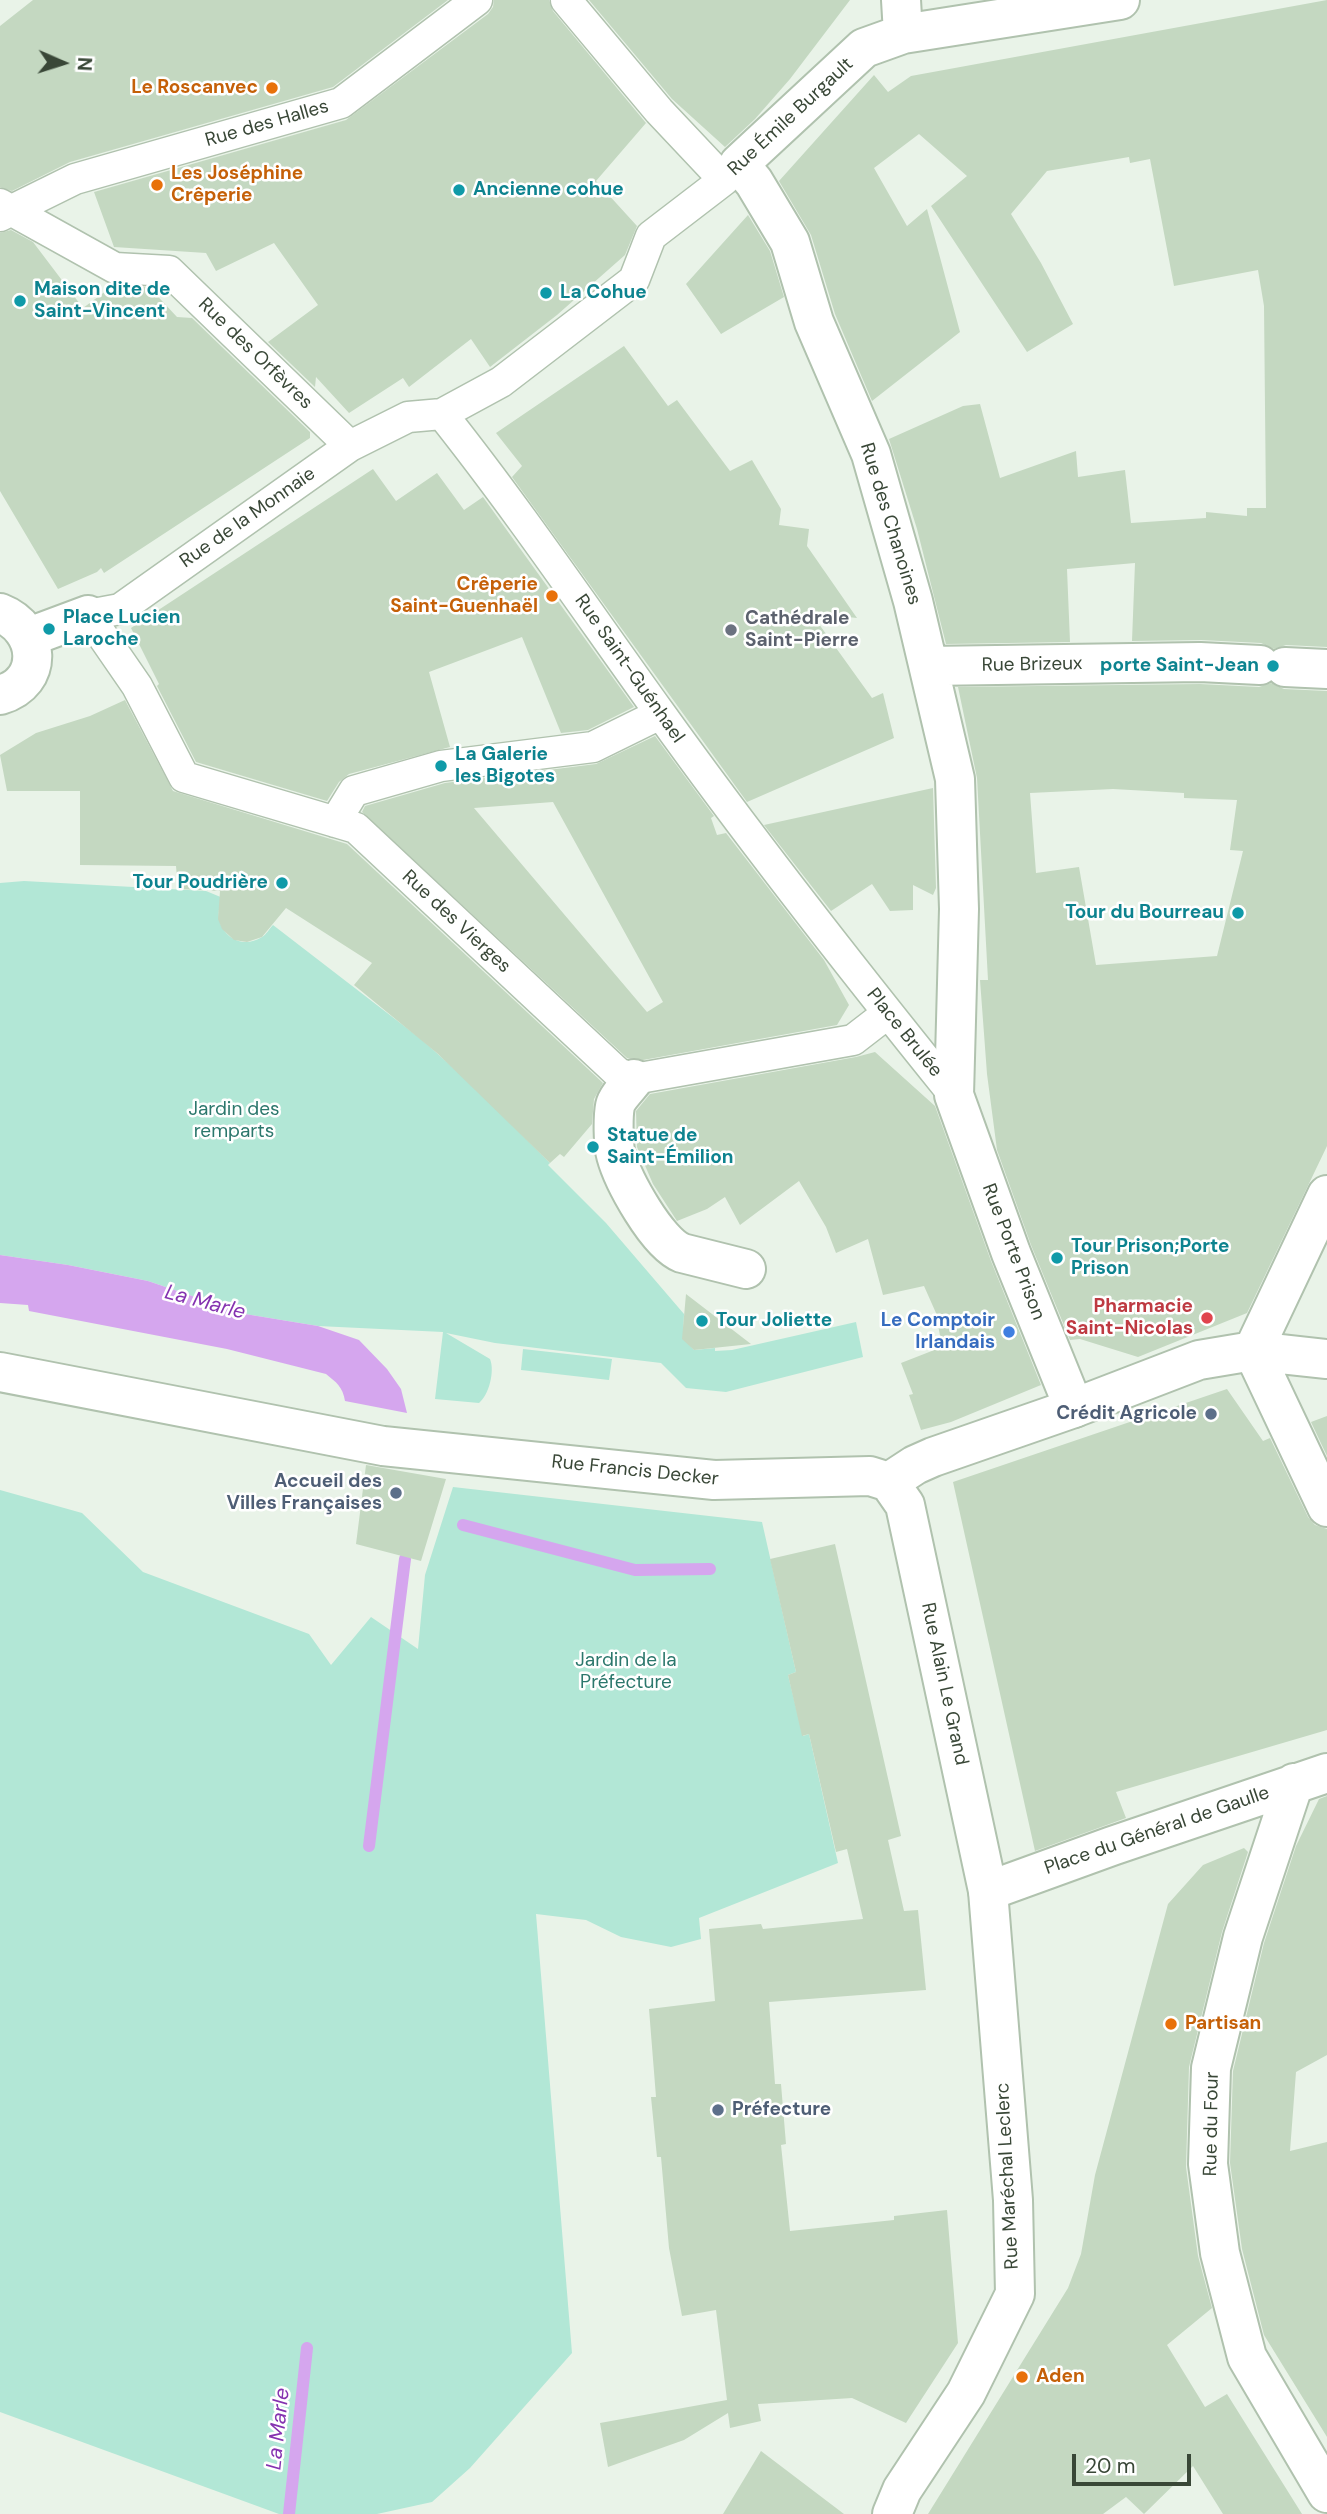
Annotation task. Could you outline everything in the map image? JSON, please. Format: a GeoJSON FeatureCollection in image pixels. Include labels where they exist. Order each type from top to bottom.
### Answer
{"type":"FeatureCollection","features":[{"type":"Feature","properties":{"kind":"street","name":"Rue des Halles"},"geometry":{"type":"LineString","coordinates":[[4,210],[71,182],[341,103],[477,0]]}},
{"type":"Feature","properties":{"kind":"street"},"geometry":{"type":"LineString","coordinates":[[442,414],[501,382],[635,280],[651,236],[732,172],[659,111],[566,0]]}},
{"type":"Feature","properties":{"kind":"street","name":"Rue Émile Burgault"},"geometry":{"type":"LineString","coordinates":[[732,172],[864,48],[902,17],[1120,0]]}},
{"type":"Feature","properties":{"kind":"street","name":"Rue des Chanoines"},"geometry":{"type":"LineString","coordinates":[[732,172],[754,182],[790,242],[814,322],[872,454],[914,601],[955,779],[959,909]]}},
{"type":"Feature","properties":{"kind":"street","name":"Rue des Orfèvres"},"geometry":{"type":"LineString","coordinates":[[4,210],[115,268],[169,271],[351,446]]}},
{"type":"Feature","properties":{"kind":"street","name":"Rue de la Monnaie"},"geometry":{"type":"LineString","coordinates":[[88,615],[120,609],[351,446],[408,417],[442,414]]}},
{"type":"Feature","properties":{"kind":"street","name":"Rue Saint-Guénhael"},"geometry":{"type":"LineString","coordinates":[[442,414],[495,480],[660,713],[816,924]]}},
{"type":"Feature","properties":{"kind":"street"},"geometry":{"type":"LineString","coordinates":[[0,695],[20,685],[32,662],[14,625],[88,615]]}},
{"type":"Feature","properties":{"kind":"street","name":"Rue des Vierges"},"geometry":{"type":"LineString","coordinates":[[88,615],[137,686],[184,777],[356,828],[618,1073],[634,1079]]}},
{"type":"Feature","properties":{"kind":"street","name":"Rue Brizeux"},"geometry":{"type":"LineString","coordinates":[[929,666],[1199,662],[1327,669]]}},
{"type":"Feature","properties":{"kind":"street"},"geometry":{"type":"LineString","coordinates":[[335,822],[354,791],[441,766],[593,747],[660,713]]}},
{"type":"Feature","properties":{"kind":"street","name":"Place Brulée"},"geometry":{"type":"LineString","coordinates":[[954,1095],[959,909]]}},
{"type":"Feature","properties":{"kind":"street","name":"Place Brulée"},"geometry":{"type":"LineString","coordinates":[[816,924],[954,1095]]}},
{"type":"Feature","properties":{"kind":"street"},"geometry":{"type":"LineString","coordinates":[[747,1269],[682,1253],[672,1249],[656,1233],[615,1153],[615,1103],[634,1079],[853,1041],[888,1013]]}},
{"type":"Feature","properties":{"kind":"street","name":"Rue Porte Prison"},"geometry":{"type":"LineString","coordinates":[[954,1095],[1011,1253],[1074,1408]]}},
{"type":"Feature","properties":{"kind":"street"},"geometry":{"type":"LineString","coordinates":[[1253,1350],[1327,1195]]}},
{"type":"Feature","properties":{"kind":"street"},"geometry":{"type":"LineString","coordinates":[[1253,1350],[1327,1507]]}},
{"type":"Feature","properties":{"kind":"street"},"geometry":{"type":"LineString","coordinates":[[888,1482],[933,1457],[1074,1408],[1199,1360],[1253,1350],[1327,1359]]}},
{"type":"Feature","properties":{"kind":"street","name":"Rue Francis Decker"},"geometry":{"type":"LineString","coordinates":[[0,1371],[383,1446],[713,1480],[870,1476],[888,1482]]}},
{"type":"Feature","properties":{"kind":"street","name":"Rue Alain Le Grand"},"geometry":{"type":"LineString","coordinates":[[888,1482],[905,1505],[988,1891]]}},
{"type":"Feature","properties":{"kind":"street","name":"Place du Général de Gaulle"},"geometry":{"type":"LineString","coordinates":[[988,1891],[1310,1778]]}},
{"type":"Feature","properties":{"kind":"street","name":"Rue du Four"},"geometry":{"type":"LineString","coordinates":[[1310,1778],[1243,1937],[1211,2068],[1208,2164],[1220,2253],[1247,2357],[1327,2493]]}},
{"type":"Feature","properties":{"kind":"street","name":"Rue Maréchal Leclerc"},"geometry":{"type":"LineString","coordinates":[[892,2514],[902,2490],[965,2393],[1014,2294],[1013,2200],[988,1891]]}},
{"type":"Feature","properties":{"kind":"green space","name":"Jardin des remparts"},"geometry":{"type":"Polygon","coordinates":[[[24,881],[206,891],[223,898],[219,908],[222,926],[227,934],[242,942],[263,936],[273,925],[421,1039],[468,1081],[550,1163],[548,1165],[606,1223],[684,1314],[683,1337],[694,1350],[732,1350],[856,1322],[863,1357],[726,1392],[686,1388],[661,1363],[495,1343],[446,1333],[490,1359],[491,1376],[486,1394],[479,1403],[435,1399],[443,1332],[318,1326],[245,1314],[148,1281],[0,1255],[0,883],[24,881]]]}},
{"type":"Feature","properties":{"kind":"green space"},"geometry":{"type":"Polygon","coordinates":[[[523,1349],[612,1359],[609,1380],[521,1370],[523,1349]]]}},
{"type":"Feature","properties":{"kind":"green space","name":"Jardin de la Préfecture"},"geometry":{"type":"Polygon","coordinates":[[[453,1487],[762,1522],[796,1672],[788,1675],[803,1736],[809,1734],[838,1863],[699,1918],[701,1939],[671,1947],[621,1937],[586,1920],[536,1914],[572,2353],[470,2468],[432,2502],[377,2514],[279,2514],[0,2412],[0,1490],[82,1513],[143,1572],[309,1634],[331,1665],[371,1617],[418,1649],[425,1575],[453,1487]]]}},
{"type":"Feature","properties":{"kind":"water"},"geometry":{"type":"Polygon","coordinates":[[[0,1255],[148,1281],[245,1314],[318,1326],[359,1340],[387,1369],[401,1389],[407,1413],[345,1401],[341,1388],[326,1374],[227,1349],[29,1311],[28,1305],[0,1303],[0,1255]]]}},
{"type":"Feature","properties":{"kind":"building"},"geometry":{"type":"Polygon","coordinates":[[[33,0],[448,0],[333,87],[70,162],[12,191],[0,187],[0,26],[33,0]]]}},
{"type":"Feature","properties":{"kind":"building"},"geometry":{"type":"Polygon","coordinates":[[[494,0],[549,0],[553,11],[646,123],[596,181],[637,226],[625,255],[557,315],[490,367],[471,339],[409,387],[403,378],[349,413],[316,377],[315,387],[268,342],[318,305],[274,243],[216,271],[206,253],[114,247],[94,192],[346,120],[488,14],[494,0]]]}},
{"type":"Feature","properties":{"kind":"building"},"geometry":{"type":"Polygon","coordinates":[[[589,0],[850,0],[790,79],[755,119],[725,147],[672,99],[589,0]]]}},
{"type":"Feature","properties":{"kind":"building"},"geometry":{"type":"Polygon","coordinates":[[[1327,0],[1327,647],[1286,645],[1274,649],[1261,643],[1132,641],[1135,563],[1067,569],[1070,642],[946,644],[917,529],[889,439],[963,406],[980,404],[1000,478],[1076,451],[1078,477],[1125,470],[1131,523],[1206,518],[1206,512],[1247,516],[1247,508],[1266,508],[1264,306],[1258,270],[1174,286],[1150,159],[1130,163],[1129,157],[1047,171],[1011,214],[1073,324],[1027,352],[931,206],[967,176],[919,134],[874,168],[907,226],[927,209],[960,332],[872,401],[835,314],[811,235],[779,181],[874,75],[888,92],[911,76],[1327,0]]]}},
{"type":"Feature","properties":{"kind":"building"},"geometry":{"type":"Polygon","coordinates":[[[748,215],[770,251],[784,297],[721,334],[686,284],[748,215]]]}},
{"type":"Feature","properties":{"kind":"building"},"geometry":{"type":"Polygon","coordinates":[[[11,230],[33,242],[83,308],[114,285],[149,287],[177,317],[192,318],[310,432],[310,438],[104,573],[101,568],[58,589],[0,491],[0,233],[11,230]]]}},
{"type":"Feature","properties":{"kind":"building","name":"Cathédrale Saint-Pierre"},"geometry":{"type":"Polygon","coordinates":[[[624,346],[668,406],[677,400],[730,471],[752,460],[781,509],[779,525],[809,529],[807,546],[857,618],[811,613],[872,698],[883,693],[894,738],[747,802],[512,477],[522,466],[496,433],[624,346]]]}},
{"type":"Feature","properties":{"kind":"building"},"geometry":{"type":"Polygon","coordinates":[[[373,469],[396,501],[437,473],[464,510],[483,497],[634,707],[588,730],[561,733],[522,637],[429,672],[450,747],[349,774],[339,782],[327,801],[196,762],[131,628],[373,469]]]}},
{"type":"Feature","properties":{"kind":"building"},"geometry":{"type":"Polygon","coordinates":[[[1271,683],[1284,689],[1327,691],[1327,1146],[1247,1313],[1138,1357],[1080,1339],[1070,1340],[1031,1245],[997,1150],[987,1074],[980,980],[988,980],[977,778],[958,687],[1200,684],[1259,687],[1271,683]],[[1113,789],[1030,793],[1036,873],[1079,867],[1096,965],[1217,956],[1243,851],[1230,850],[1237,800],[1184,798],[1184,793],[1113,789]]]}},
{"type":"Feature","properties":{"kind":"building"},"geometry":{"type":"Polygon","coordinates":[[[125,700],[173,791],[347,844],[603,1083],[594,1099],[592,1124],[564,1157],[560,1154],[550,1163],[438,1054],[354,985],[372,963],[286,908],[262,937],[247,942],[234,940],[222,929],[218,919],[220,891],[178,889],[176,866],[80,865],[80,791],[7,791],[0,755],[36,733],[90,716],[125,700]]]}},
{"type":"Feature","properties":{"kind":"building"},"geometry":{"type":"Polygon","coordinates":[[[655,736],[714,816],[711,818],[717,835],[726,833],[824,960],[849,1005],[837,1025],[643,1060],[627,1058],[362,812],[365,806],[445,783],[596,764],[655,736]],[[553,802],[474,808],[647,1012],[663,1002],[553,802]]]}},
{"type":"Feature","properties":{"kind":"building"},"geometry":{"type":"Polygon","coordinates":[[[933,788],[936,888],[933,895],[913,885],[913,910],[890,911],[872,884],[831,911],[764,825],[933,788]]]}},
{"type":"Feature","properties":{"kind":"building"},"geometry":{"type":"Polygon","coordinates":[[[875,1052],[935,1106],[991,1261],[1041,1385],[951,1422],[921,1430],[909,1395],[913,1394],[901,1363],[942,1347],[936,1313],[924,1286],[883,1295],[868,1239],[836,1253],[826,1227],[799,1181],[740,1225],[725,1197],[707,1209],[677,1221],[653,1184],[637,1147],[636,1111],[650,1094],[875,1052]]]}},
{"type":"Feature","properties":{"kind":"building","name":"Tour Joliette"},"geometry":{"type":"Polygon","coordinates":[[[686,1294],[751,1344],[694,1350],[682,1339],[686,1294]]]}},
{"type":"Feature","properties":{"kind":"building"},"geometry":{"type":"Polygon","coordinates":[[[1227,1389],[1263,1441],[1270,1438],[1308,1517],[1315,1525],[1327,1529],[1327,1730],[1116,1792],[1126,1818],[1035,1851],[953,1482],[1227,1389]]]}},
{"type":"Feature","properties":{"kind":"building"},"geometry":{"type":"Polygon","coordinates":[[[1327,1416],[1327,1456],[1311,1422],[1327,1416]]]}},
{"type":"Feature","properties":{"kind":"building"},"geometry":{"type":"Polygon","coordinates":[[[366,1465],[446,1479],[421,1561],[356,1544],[366,1465]]]}},
{"type":"Feature","properties":{"kind":"building"},"geometry":{"type":"Polygon","coordinates":[[[835,1544],[901,1836],[888,1840],[904,1911],[918,1910],[926,1990],[769,2002],[775,2084],[781,2084],[786,2144],[781,2145],[790,2231],[894,2220],[894,2216],[947,2210],[958,2343],[906,2423],[852,2398],[758,2404],[761,2421],[730,2428],[728,2413],[684,2440],[608,2467],[600,2423],[727,2400],[716,2310],[682,2316],[669,2248],[661,2157],[657,2157],[651,2097],[656,2097],[649,2009],[715,2001],[709,1929],[761,1924],[763,1929],[863,1919],[847,1849],[836,1852],[809,1734],[802,1736],[788,1675],[796,1672],[770,1559],[835,1544]]]}},
{"type":"Feature","properties":{"kind":"building"},"geometry":{"type":"Polygon","coordinates":[[[1327,1796],[1327,2055],[1296,2072],[1290,2151],[1327,2142],[1327,2437],[1264,2335],[1242,2249],[1230,2163],[1233,2071],[1264,1943],[1296,1846],[1319,1799],[1327,1796]]]}},
{"type":"Feature","properties":{"kind":"building"},"geometry":{"type":"Polygon","coordinates":[[[1244,1848],[1248,1852],[1222,1932],[1189,2067],[1186,2167],[1198,2256],[1212,2308],[1167,2345],[1205,2407],[1227,2394],[1302,2514],[1223,2514],[1193,2466],[1144,2514],[1126,2497],[1103,2514],[928,2514],[1068,2288],[1081,2254],[1095,2175],[1168,1904],[1203,1865],[1244,1848]]]}},
{"type":"Feature","properties":{"kind":"building"},"geometry":{"type":"Polygon","coordinates":[[[761,2451],[844,2514],[723,2514],[761,2451]]]}},
{"type":"Feature","properties":{"kind":"waterway"},"geometry":{"type":"LineString","coordinates":[[463,1525],[635,1570],[710,1569]]}},
{"type":"Feature","properties":{"kind":"waterway","name":"La Marle"},"geometry":{"type":"LineString","coordinates":[[369,1846],[405,1559]]}},
{"type":"Feature","properties":{"kind":"waterway","name":"La Marle"},"geometry":{"type":"LineString","coordinates":[[289,2514],[307,2348]]}},
{"type":"Feature","properties":{"kind":"place","name":"Le Roscanvec"},"geometry":{"type":"Point","coordinates":[272,88]}},
{"type":"Feature","properties":{"kind":"place","name":"Les Joséphine Crêperie"},"geometry":{"type":"Point","coordinates":[157,185]}},
{"type":"Feature","properties":{"kind":"place","name":"Ancienne cohue"},"geometry":{"type":"Point","coordinates":[459,190]}},
{"type":"Feature","properties":{"kind":"place","name":"La Cohue"},"geometry":{"type":"Point","coordinates":[546,293]}},
{"type":"Feature","properties":{"kind":"place","name":"Maison dite de Saint-Vincent"},"geometry":{"type":"Point","coordinates":[20,301]}},
{"type":"Feature","properties":{"kind":"place","name":"Crêperie Saint-Guenhaël"},"geometry":{"type":"Point","coordinates":[552,596]}},
{"type":"Feature","properties":{"kind":"place","name":"Place Lucien Laroche"},"geometry":{"type":"Point","coordinates":[49,629]}},
{"type":"Feature","properties":{"kind":"place","name":"Cathédrale Saint-Pierre"},"geometry":{"type":"Point","coordinates":[731,630]}},
{"type":"Feature","properties":{"kind":"place","name":"porte Saint-Jean"},"geometry":{"type":"Point","coordinates":[1273,666]}},
{"type":"Feature","properties":{"kind":"place","name":"La Galerie les Bigotes"},"geometry":{"type":"Point","coordinates":[441,766]}},
{"type":"Feature","properties":{"kind":"place","name":"Tour Poudrière"},"geometry":{"type":"Point","coordinates":[282,883]}},
{"type":"Feature","properties":{"kind":"place","name":"Tour du Bourreau"},"geometry":{"type":"Point","coordinates":[1238,913]}},
{"type":"Feature","properties":{"kind":"place","name":"Statue de Saint-Émilion"},"geometry":{"type":"Point","coordinates":[593,1147]}},
{"type":"Feature","properties":{"kind":"place","name":"Tour Prison;Porte Prison"},"geometry":{"type":"Point","coordinates":[1057,1258]}},
{"type":"Feature","properties":{"kind":"place","name":"Pharmacie Saint-Nicolas"},"geometry":{"type":"Point","coordinates":[1207,1318]}},
{"type":"Feature","properties":{"kind":"place","name":"Tour Joliette"},"geometry":{"type":"Point","coordinates":[702,1321]}},
{"type":"Feature","properties":{"kind":"place","name":"Le Comptoir Irlandais"},"geometry":{"type":"Point","coordinates":[1009,1332]}},
{"type":"Feature","properties":{"kind":"place","name":"Crédit Agricole"},"geometry":{"type":"Point","coordinates":[1211,1414]}},
{"type":"Feature","properties":{"kind":"place","name":"Accueil des Villes Françaises"},"geometry":{"type":"Point","coordinates":[396,1493]}},
{"type":"Feature","properties":{"kind":"place","name":"Partisan"},"geometry":{"type":"Point","coordinates":[1171,2024]}},
{"type":"Feature","properties":{"kind":"place","name":"Préfecture"},"geometry":{"type":"Point","coordinates":[718,2110]}},
{"type":"Feature","properties":{"kind":"place","name":"Aden"},"geometry":{"type":"Point","coordinates":[1022,2377]}}]}
